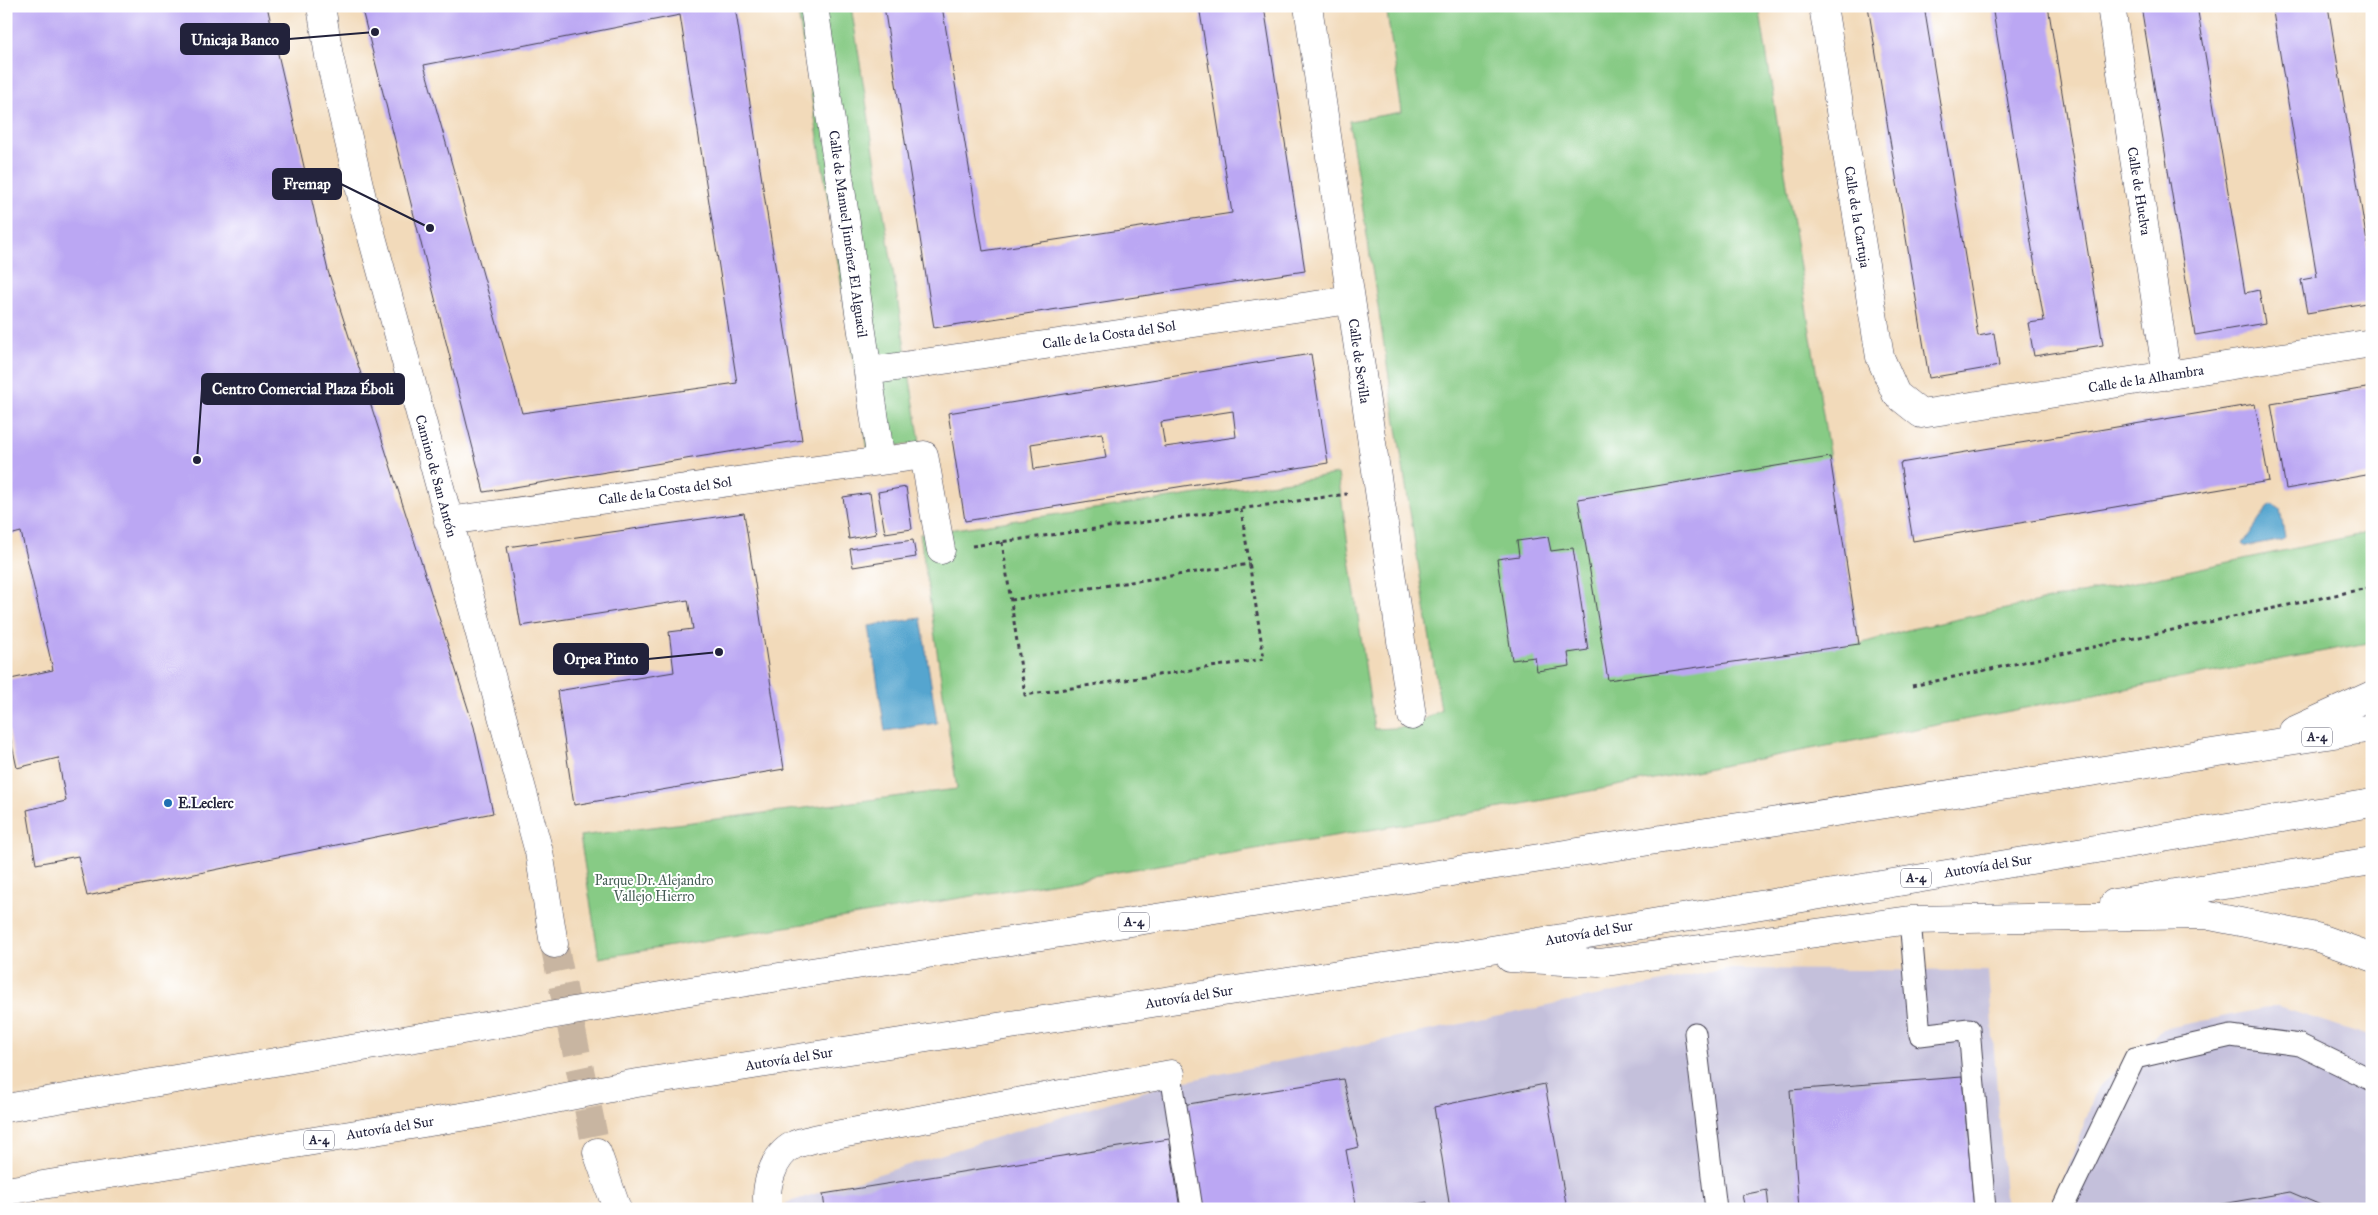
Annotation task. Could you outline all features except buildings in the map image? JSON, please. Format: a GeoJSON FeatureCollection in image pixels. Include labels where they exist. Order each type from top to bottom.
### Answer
{"type":"FeatureCollection","features":[{"type":"Feature","properties":{"kind":"main road","name":"Camino de San Antón"},"geometry":{"type":"LineString","coordinates":[[321,6],[329,56],[365,212],[539,852],[554,944]]}},
{"type":"Feature","properties":{"kind":"main road","name":"Calle de Manuel Jiménez El Alguacil"},"geometry":{"type":"LineString","coordinates":[[814,6],[881,461]]}},
{"type":"Feature","properties":{"kind":"main road","name":"Calle de Sevilla"},"geometry":{"type":"LineString","coordinates":[[1308,6],[1412,716]]}},
{"type":"Feature","properties":{"kind":"main road","name":"Calle de la Cartuja"},"geometry":{"type":"LineString","coordinates":[[1823,6],[1880,357],[1896,394],[1921,414]]}},
{"type":"Feature","properties":{"kind":"main road","name":"Calle de Huelva"},"geometry":{"type":"LineString","coordinates":[[2111,6],[2167,376]]}},
{"type":"Feature","properties":{"kind":"main road","name":"Calle de la Costa del Sol"},"geometry":{"type":"LineString","coordinates":[[869,371],[1350,300]]}},
{"type":"Feature","properties":{"kind":"main road","name":"Calle de la Alhambra"},"geometry":{"type":"LineString","coordinates":[[1921,414],[2372,343]]}},
{"type":"Feature","properties":{"kind":"main road","name":"Calle de la Costa del Sol"},"geometry":{"type":"LineString","coordinates":[[448,521],[924,455],[941,550]]}},
{"type":"Feature","properties":{"kind":"main road"},"geometry":{"type":"LineString","coordinates":[[2262,746],[2372,695]]}},
{"type":"Feature","properties":{"kind":"main road","name":"A-4"},"geometry":{"type":"LineString","coordinates":[[6,1108],[706,989],[2372,728]]}},
{"type":"Feature","properties":{"kind":"main road","name":"Autovía del Sur"},"geometry":{"type":"LineString","coordinates":[[6,1191],[478,1114],[631,1084],[1461,955],[2372,803]]}},
{"type":"Feature","properties":{"kind":"main road"},"geometry":{"type":"LineString","coordinates":[[2017,920],[2372,861]]}},
{"type":"Feature","properties":{"kind":"main road"},"geometry":{"type":"LineString","coordinates":[[1461,955],[1599,963],[1910,920],[2205,916],[2316,937],[2372,957]]}},
{"type":"Feature","properties":{"kind":"main road"},"geometry":{"type":"LineString","coordinates":[[768,1209],[769,1179],[778,1160],[792,1145],[813,1139],[1171,1074]]}},
{"type":"Feature","properties":{"kind":"main road"},"geometry":{"type":"LineString","coordinates":[[597,1152],[617,1209]]}},
{"type":"Feature","properties":{"kind":"lane"},"geometry":{"type":"LineString","coordinates":[[1910,920],[1920,1035],[1969,1029],[1985,1209]]}},
{"type":"Feature","properties":{"kind":"lane"},"geometry":{"type":"LineString","coordinates":[[1695,1033],[1716,1209]]}},
{"type":"Feature","properties":{"kind":"lane"},"geometry":{"type":"LineString","coordinates":[[2062,1209],[2135,1058],[2231,1036],[2300,1045],[2372,1080]]}},
{"type":"Feature","properties":{"kind":"lane"},"geometry":{"type":"LineString","coordinates":[[1171,1074],[1192,1209]]}},
{"type":"Feature","properties":{"kind":"path"},"geometry":{"type":"LineString","coordinates":[[941,550],[1378,490]]}},
{"type":"Feature","properties":{"kind":"path"},"geometry":{"type":"LineString","coordinates":[[1002,542],[1026,695],[1035,694],[1264,659],[1241,509]]}},
{"type":"Feature","properties":{"kind":"path"},"geometry":{"type":"LineString","coordinates":[[1012,600],[1250,564]]}},
{"type":"Feature","properties":{"kind":"path"},"geometry":{"type":"LineString","coordinates":[[1912,686],[2372,587]]}},
{"type":"Feature","properties":{"kind":"shaded area"},"geometry":{"type":"Polygon","coordinates":[[[1725,969],[1988,971],[2006,1209],[787,1209],[786,1203],[1158,1087],[1725,969]]]}},
{"type":"Feature","properties":{"kind":"shaded area"},"geometry":{"type":"Polygon","coordinates":[[[2276,1006],[2372,1037],[2372,1209],[2053,1209],[2097,1088],[2162,1029],[2276,1006]]]}},
{"type":"Feature","properties":{"kind":"green space"},"geometry":{"type":"Polygon","coordinates":[[[797,6],[851,6],[920,442],[868,450],[797,6]]]}},
{"type":"Feature","properties":{"kind":"green space","name":"Parque Dr. Alejandro Vallejo Hierro"},"geometry":{"type":"Polygon","coordinates":[[[1386,6],[1759,6],[1859,644],[1911,629],[2372,532],[2372,642],[1496,809],[599,958],[580,836],[957,789],[920,534],[1338,474],[1374,729],[1411,727],[1441,710],[1349,121],[1402,112],[1386,6]]]}},
{"type":"Feature","properties":{"kind":"water"},"geometry":{"type":"Polygon","coordinates":[[[2272,504],[2280,509],[2285,537],[2282,540],[2246,547],[2243,544],[2272,504]]]}},
{"type":"Feature","properties":{"kind":"water"},"geometry":{"type":"Polygon","coordinates":[[[921,618],[937,723],[885,731],[869,626],[921,618]]]}},
{"type":"Feature","properties":{"kind":"tunnel"},"geometry":{"type":"LineString","coordinates":[[554,944],[597,1152]]}},
{"type":"Feature","properties":{"kind":"place","name":"Unicaja Banco"},"geometry":{"type":"Point","coordinates":[375,32]}},
{"type":"Feature","properties":{"kind":"place","name":"Fremap"},"geometry":{"type":"Point","coordinates":[430,228]}},
{"type":"Feature","properties":{"kind":"place","name":"Centro Comercial Plaza Éboli"},"geometry":{"type":"Point","coordinates":[197,460]}},
{"type":"Feature","properties":{"kind":"place","name":"Orpea Pinto"},"geometry":{"type":"Point","coordinates":[719,652]}},
{"type":"Feature","properties":{"kind":"place","name":"E.Leclerc"},"geometry":{"type":"Point","coordinates":[168,803]}}]}
